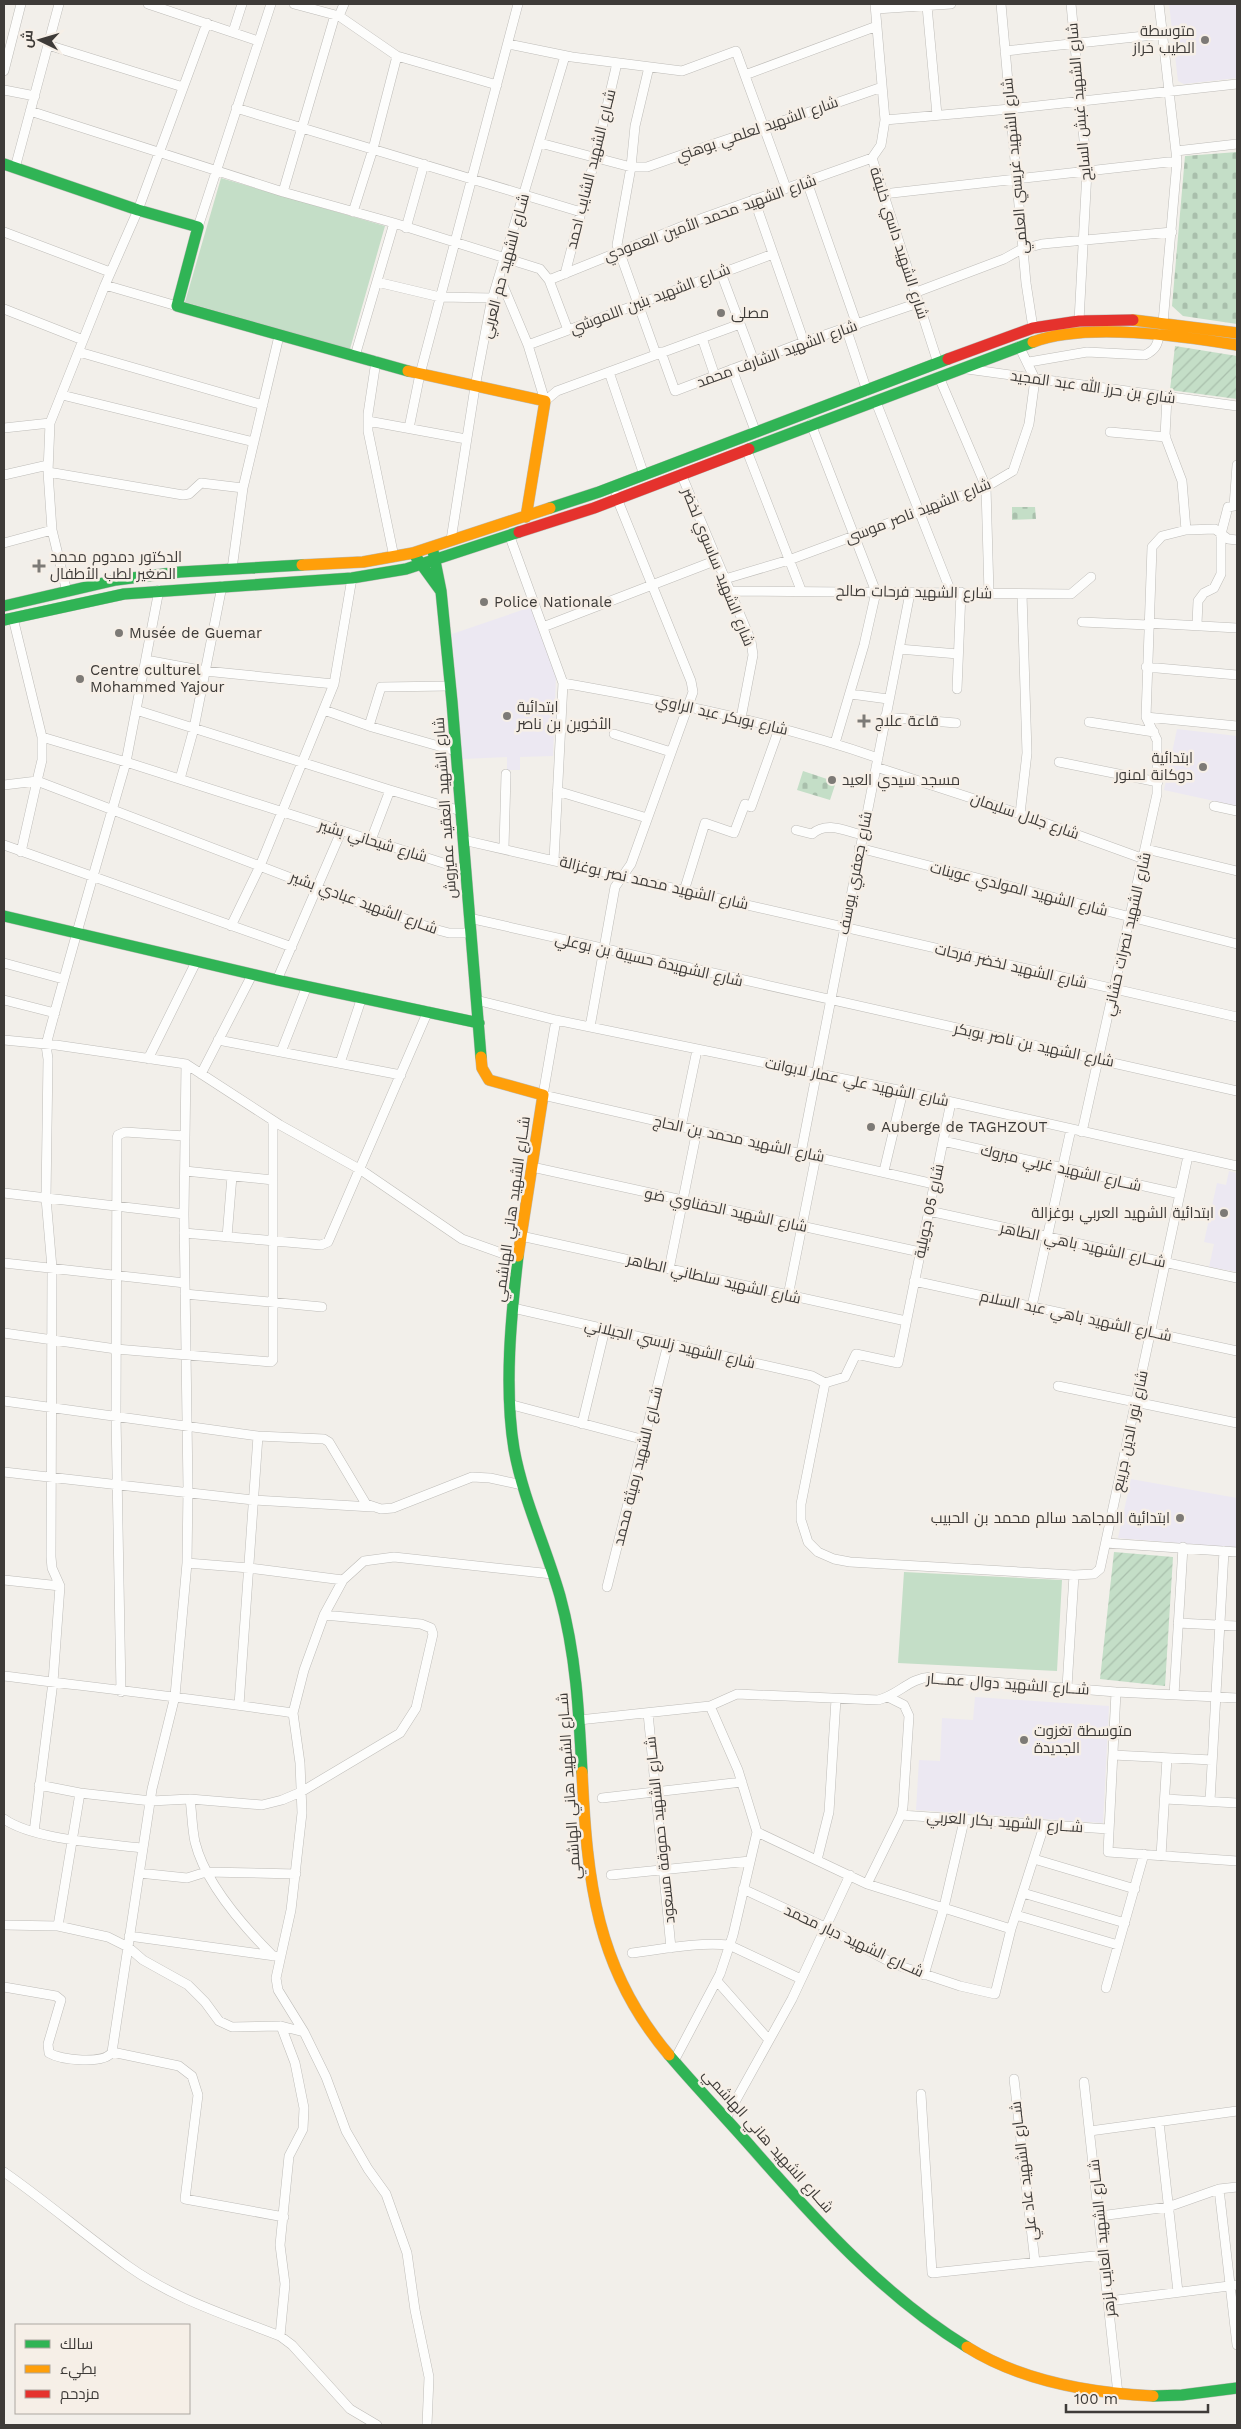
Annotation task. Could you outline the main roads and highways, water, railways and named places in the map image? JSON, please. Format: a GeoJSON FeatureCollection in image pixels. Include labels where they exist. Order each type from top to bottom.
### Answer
{"type":"FeatureCollection","features":[{"type":"Feature","properties":{"kind":"main road"},"geometry":{"type":"LineString","coordinates":[[4,164],[138,210],[198,227],[176,306],[420,374],[545,401],[526,517]]}},
{"type":"Feature","properties":{"kind":"main road"},"geometry":{"type":"LineString","coordinates":[[4,606],[116,580],[168,573],[363,562],[413,553],[526,517],[612,486],[868,391],[977,347],[1034,328],[1079,321],[1134,320],[1237,345]]}},
{"type":"Feature","properties":{"kind":"main road"},"geometry":{"type":"LineString","coordinates":[[8,619],[124,594],[159,590],[352,578],[388,573],[510,537],[682,476],[1041,339],[1075,333],[1161,328],[1237,333]]}},
{"type":"Feature","properties":{"kind":"main road","name":"شارع الشهيد العقيد عميروش"},"geometry":{"type":"LineString","coordinates":[[432,546],[441,592],[462,811],[465,870],[482,1068],[489,1080],[543,1095]]}},
{"type":"Feature","properties":{"kind":"main road"},"geometry":{"type":"LineString","coordinates":[[413,553],[441,592]]}},
{"type":"Feature","properties":{"kind":"main road"},"geometry":{"type":"LineString","coordinates":[[4,916],[252,975],[478,1023]]}},
{"type":"Feature","properties":{"kind":"main road","name":"شــارع الشهيد هاني الهاشمي"},"geometry":{"type":"LineString","coordinates":[[543,1095],[518,1259],[509,1404],[514,1453],[522,1485],[552,1574],[570,1638],[579,1720],[587,1849],[591,1882],[610,1961],[632,2007],[674,2061],[798,2200],[860,2261],[923,2318],[983,2358],[1060,2385],[1141,2397],[1184,2396],[1237,2388]]}},
{"type":"Feature","properties":{"kind":"place","name":"متوسطة الطيب خراز"},"geometry":{"type":"Point","coordinates":[1205,40]}},
{"type":"Feature","properties":{"kind":"place","name":"مصلى"},"geometry":{"type":"Point","coordinates":[721,313]}},
{"type":"Feature","properties":{"kind":"place","name":"الدكتور دمدوم محمد الصغير لطب الأطفال"},"geometry":{"type":"Point","coordinates":[39,566]}},
{"type":"Feature","properties":{"kind":"place","name":"Police Nationale"},"geometry":{"type":"Point","coordinates":[484,602]}},
{"type":"Feature","properties":{"kind":"place","name":"Musée de Guemar"},"geometry":{"type":"Point","coordinates":[119,633]}},
{"type":"Feature","properties":{"kind":"place","name":"Centre culturel Mohammed Yajour"},"geometry":{"type":"Point","coordinates":[80,679]}},
{"type":"Feature","properties":{"kind":"place","name":"ابتدائية الأخوين بن ناصر"},"geometry":{"type":"Point","coordinates":[507,716]}},
{"type":"Feature","properties":{"kind":"place","name":"قاعة علاج"},"geometry":{"type":"Point","coordinates":[864,721]}},
{"type":"Feature","properties":{"kind":"place","name":"ابتدائية دوكانة لمنور"},"geometry":{"type":"Point","coordinates":[1203,767]}},
{"type":"Feature","properties":{"kind":"place","name":"مسجد سيدي العيد"},"geometry":{"type":"Point","coordinates":[832,780]}},
{"type":"Feature","properties":{"kind":"place","name":"Auberge de TAGHZOUT"},"geometry":{"type":"Point","coordinates":[871,1127]}},
{"type":"Feature","properties":{"kind":"place","name":"ابتدائية الشهيد العربي بوغزالة"},"geometry":{"type":"Point","coordinates":[1224,1213]}},
{"type":"Feature","properties":{"kind":"place","name":"ابتدائية المجاهد سالم محمد بن الحبيب"},"geometry":{"type":"Point","coordinates":[1180,1518]}},
{"type":"Feature","properties":{"kind":"place","name":"متوسطة تغزوت الجديدة"},"geometry":{"type":"Point","coordinates":[1024,1740]}}]}
